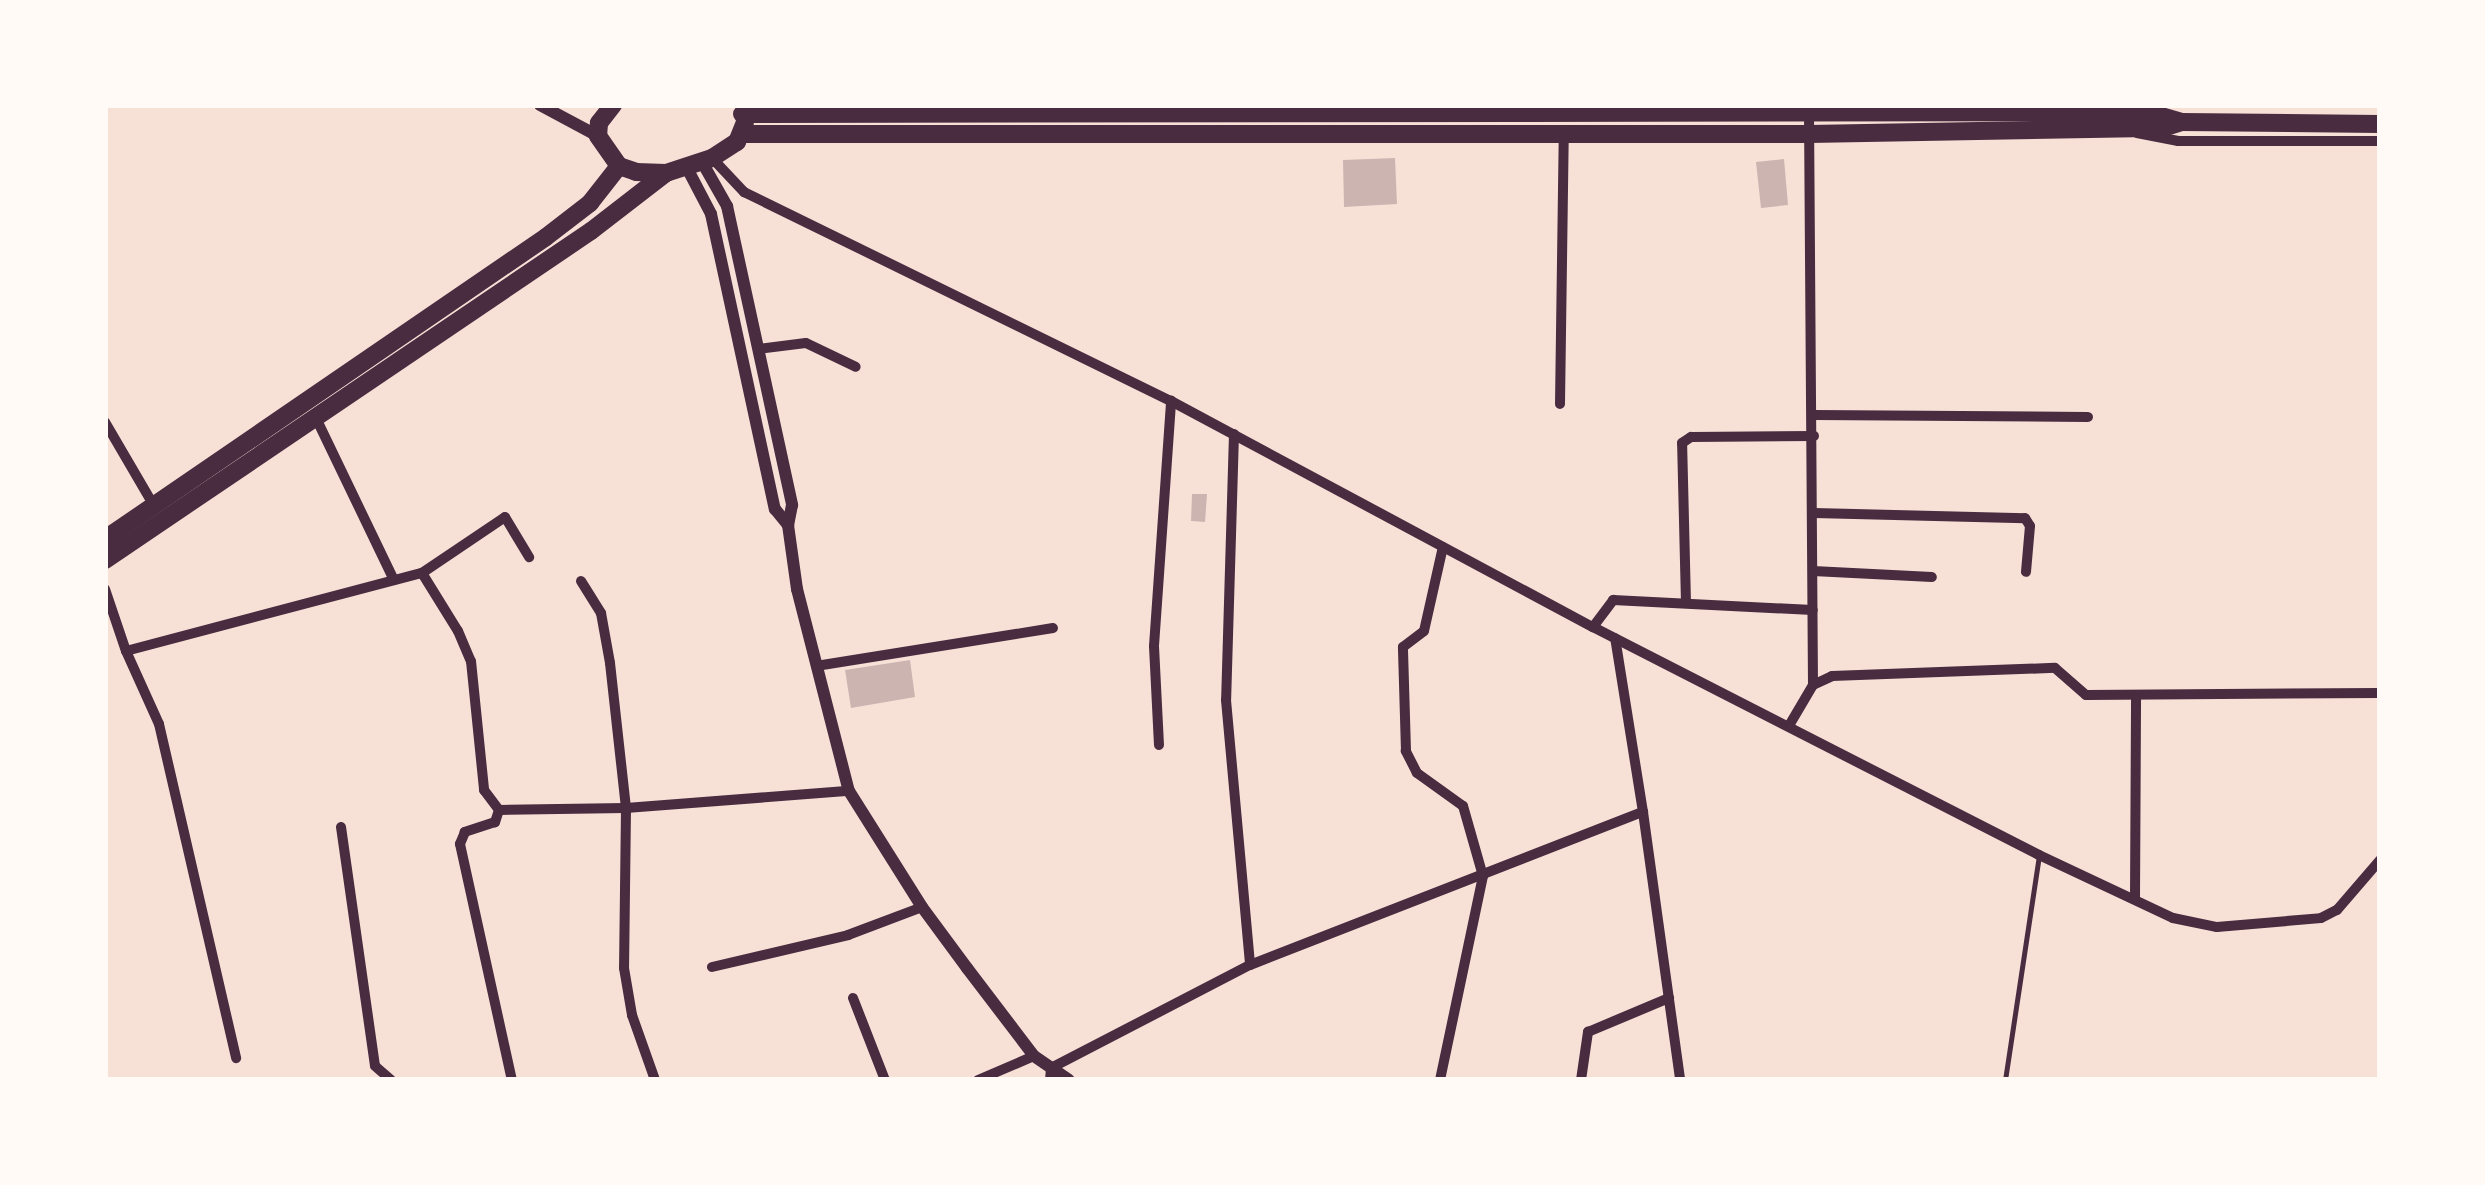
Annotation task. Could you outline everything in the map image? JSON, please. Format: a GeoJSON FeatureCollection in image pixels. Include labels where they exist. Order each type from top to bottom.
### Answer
{"type":"FeatureCollection","features":[{"type":"Feature","properties":{"kind":"main road"},"geometry":{"type":"LineString","coordinates":[[613,105],[598,123],[598,136],[619,166],[636,172],[666,172],[700,163],[743,134],[1809,134],[2135,115]]}},
{"type":"Feature","properties":{"kind":"main road"},"geometry":{"type":"LineString","coordinates":[[743,134],[738,108],[2135,115],[2163,128],[2181,122],[2380,124]]}},
{"type":"Feature","properties":{"kind":"main road"},"geometry":{"type":"LineString","coordinates":[[105,539],[546,237],[590,202],[619,166]]}},
{"type":"Feature","properties":{"kind":"main road"},"geometry":{"type":"LineString","coordinates":[[105,560],[591,231],[666,172]]}},
{"type":"Feature","properties":{"kind":"street"},"geometry":{"type":"LineString","coordinates":[[540,105],[598,136]]}},
{"type":"Feature","properties":{"kind":"street"},"geometry":{"type":"LineString","coordinates":[[2167,105],[2135,115],[2149,138],[2380,141]]}},
{"type":"Feature","properties":{"kind":"street"},"geometry":{"type":"LineString","coordinates":[[1790,724],[1813,685],[1809,113]]}},
{"type":"Feature","properties":{"kind":"street"},"geometry":{"type":"LineString","coordinates":[[1560,404],[1564,131]]}},
{"type":"Feature","properties":{"kind":"street"},"geometry":{"type":"LineString","coordinates":[[700,163],[727,206],[792,505],[788,525],[816,666],[848,791],[922,907],[1034,1056],[1050,1074],[1069,1080]]}},
{"type":"Feature","properties":{"kind":"street"},"geometry":{"type":"LineString","coordinates":[[700,163],[744,192],[1171,401],[1593,627],[1790,724],[2039,855],[2192,926],[2302,921],[2337,910],[2380,860]]}},
{"type":"Feature","properties":{"kind":"street"},"geometry":{"type":"LineString","coordinates":[[700,163],[775,510],[788,525]]}},
{"type":"Feature","properties":{"kind":"street"},"geometry":{"type":"LineString","coordinates":[[758,349],[806,343],[856,368]]}},
{"type":"Feature","properties":{"kind":"street"},"geometry":{"type":"LineString","coordinates":[[1159,744],[1154,646],[1171,401]]}},
{"type":"Feature","properties":{"kind":"street"},"geometry":{"type":"LineString","coordinates":[[1814,415],[2088,417]]}},
{"type":"Feature","properties":{"kind":"street"},"geometry":{"type":"LineString","coordinates":[[315,416],[394,580]]}},
{"type":"Feature","properties":{"kind":"street"},"geometry":{"type":"LineString","coordinates":[[105,422],[153,504]]}},
{"type":"Feature","properties":{"kind":"street"},"geometry":{"type":"LineString","coordinates":[[1234,434],[1226,700],[1250,965]]}},
{"type":"Feature","properties":{"kind":"street"},"geometry":{"type":"LineString","coordinates":[[1686,603],[1682,443],[1692,437],[1814,436]]}},
{"type":"Feature","properties":{"kind":"street"},"geometry":{"type":"LineString","coordinates":[[1814,513],[2021,516],[2030,526],[2026,572]]}},
{"type":"Feature","properties":{"kind":"street"},"geometry":{"type":"LineString","coordinates":[[126,651],[422,572],[506,517],[530,556]]}},
{"type":"Feature","properties":{"kind":"street"},"geometry":{"type":"LineString","coordinates":[[1440,1080],[1484,876],[1463,806],[1416,773],[1406,751],[1403,648],[1424,631],[1443,546]]}},
{"type":"Feature","properties":{"kind":"street"},"geometry":{"type":"LineString","coordinates":[[1813,571],[1932,576]]}},
{"type":"Feature","properties":{"kind":"street"},"geometry":{"type":"LineString","coordinates":[[422,572],[458,631],[471,661],[484,790],[499,810]]}},
{"type":"Feature","properties":{"kind":"street"},"geometry":{"type":"LineString","coordinates":[[581,581],[593,595],[604,623],[626,808],[624,968],[632,1015],[655,1080]]}},
{"type":"Feature","properties":{"kind":"street"},"geometry":{"type":"LineString","coordinates":[[105,588],[126,651],[158,724],[236,1058]]}},
{"type":"Feature","properties":{"kind":"street"},"geometry":{"type":"LineString","coordinates":[[1593,627],[1613,600],[1813,610]]}},
{"type":"Feature","properties":{"kind":"street"},"geometry":{"type":"LineString","coordinates":[[816,666],[1054,628]]}},
{"type":"Feature","properties":{"kind":"street"},"geometry":{"type":"LineString","coordinates":[[1615,638],[1680,1080]]}},
{"type":"Feature","properties":{"kind":"street"},"geometry":{"type":"LineString","coordinates":[[1813,685],[1832,676],[2055,668],[2086,695],[2380,694]]}},
{"type":"Feature","properties":{"kind":"street"},"geometry":{"type":"LineString","coordinates":[[2134,898],[2136,694]]}},
{"type":"Feature","properties":{"kind":"street"},"geometry":{"type":"LineString","coordinates":[[499,810],[626,808],[848,791]]}},
{"type":"Feature","properties":{"kind":"street"},"geometry":{"type":"LineString","coordinates":[[499,810],[495,822],[466,832],[460,844],[512,1080]]}},
{"type":"Feature","properties":{"kind":"street"},"geometry":{"type":"LineString","coordinates":[[1050,1074],[1250,965],[1643,812]]}},
{"type":"Feature","properties":{"kind":"street"},"geometry":{"type":"LineString","coordinates":[[341,827],[374,1066],[391,1080]]}},
{"type":"Feature","properties":{"kind":"street"},"geometry":{"type":"LineString","coordinates":[[712,967],[848,935],[922,907]]}},
{"type":"Feature","properties":{"kind":"street"},"geometry":{"type":"LineString","coordinates":[[854,998],[885,1080]]}},
{"type":"Feature","properties":{"kind":"street"},"geometry":{"type":"LineString","coordinates":[[1581,1080],[1582,1044],[1588,1032],[1669,998]]}},
{"type":"Feature","properties":{"kind":"street"},"geometry":{"type":"LineString","coordinates":[[978,1080],[1034,1056]]}},
{"type":"Feature","properties":{"kind":"lane"},"geometry":{"type":"LineString","coordinates":[[2004,1080],[2039,855]]}},
{"type":"Feature","properties":{"kind":"building"},"geometry":{"type":"Polygon","coordinates":[[[1395,158],[1397,204],[1344,207],[1343,160],[1395,158]]]}},
{"type":"Feature","properties":{"kind":"building"},"geometry":{"type":"Polygon","coordinates":[[[1784,159],[1788,205],[1761,208],[1756,162],[1784,159]]]}},
{"type":"Feature","properties":{"kind":"building"},"geometry":{"type":"Polygon","coordinates":[[[1192,494],[1207,494],[1205,522],[1191,521],[1192,494]]]}},
{"type":"Feature","properties":{"kind":"building"},"geometry":{"type":"Polygon","coordinates":[[[910,660],[915,697],[851,708],[845,670],[910,660]]]}}]}
